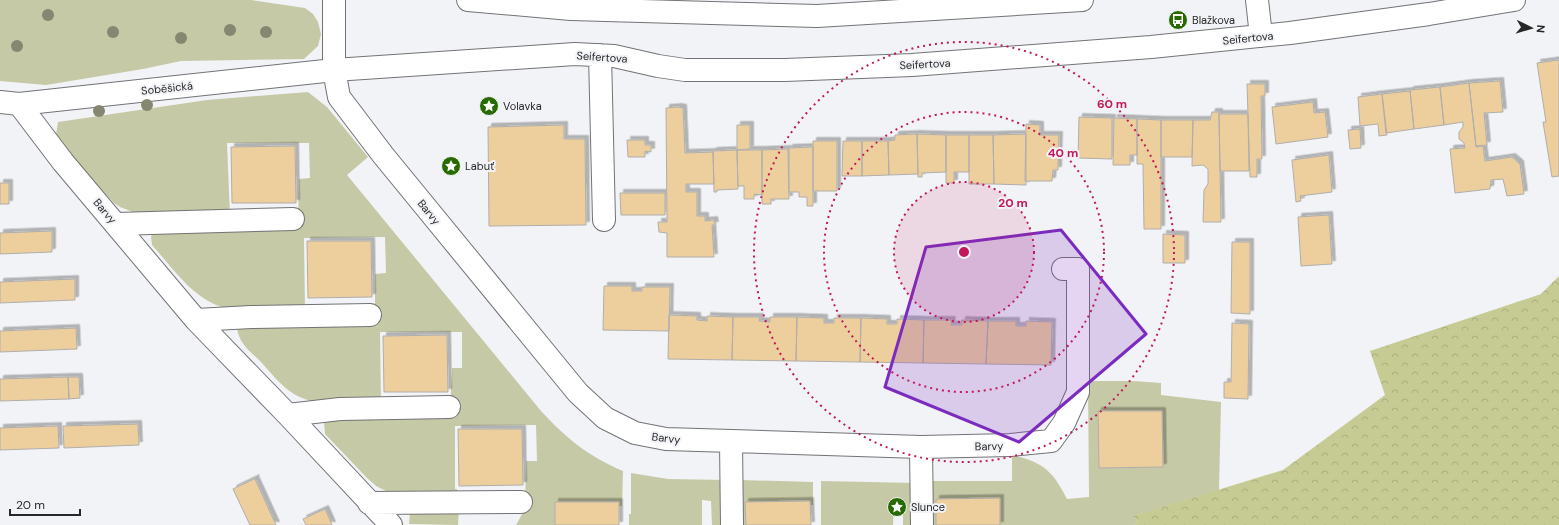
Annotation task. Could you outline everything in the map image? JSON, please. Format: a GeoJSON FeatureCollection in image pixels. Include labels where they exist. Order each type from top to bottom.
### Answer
{"type":"FeatureCollection","features":[{"type":"Feature","properties":{"kind":"street","name":"Barvy"},"geometry":{"type":"LineString","coordinates":[[334,0],[334,70],[339,97],[383,155],[578,393],[606,418],[635,433],[666,439],[922,447],[1010,445],[1051,440],[1064,423],[1078,392],[1078,269],[1063,269]]}},
{"type":"Feature","properties":{"kind":"street"},"geometry":{"type":"LineString","coordinates":[[468,0],[571,9],[816,16],[999,2],[1082,0]]}},
{"type":"Feature","properties":{"kind":"street"},"geometry":{"type":"LineString","coordinates":[[1257,0],[1261,36]]}},
{"type":"Feature","properties":{"kind":"street","name":"Seifertova"},"geometry":{"type":"LineString","coordinates":[[334,70],[574,54],[614,56],[658,66],[685,70],[785,70],[912,65],[1151,47],[1261,36],[1422,15],[1514,0]]}},
{"type":"Feature","properties":{"kind":"street"},"geometry":{"type":"LineString","coordinates":[[600,55],[604,220]]}},
{"type":"Feature","properties":{"kind":"street","name":"Soběšická"},"geometry":{"type":"LineString","coordinates":[[9,103],[334,70]]}},
{"type":"Feature","properties":{"kind":"street","name":"Barvy"},"geometry":{"type":"LineString","coordinates":[[9,103],[63,162],[196,320],[391,525]]}},
{"type":"Feature","properties":{"kind":"street"},"geometry":{"type":"LineString","coordinates":[[116,224],[293,219]]}},
{"type":"Feature","properties":{"kind":"street"},"geometry":{"type":"LineString","coordinates":[[196,320],[251,317],[370,315]]}},
{"type":"Feature","properties":{"kind":"street"},"geometry":{"type":"LineString","coordinates":[[288,415],[340,409],[448,407]]}},
{"type":"Feature","properties":{"kind":"street"},"geometry":{"type":"LineString","coordinates":[[731,442],[732,525]]}},
{"type":"Feature","properties":{"kind":"street"},"geometry":{"type":"LineString","coordinates":[[922,447],[922,525]]}},
{"type":"Feature","properties":{"kind":"street"},"geometry":{"type":"LineString","coordinates":[[369,503],[521,502]]}},
{"type":"Feature","properties":{"kind":"highlighted area"},"geometry":{"type":"Polygon","coordinates":[[[1061,230],[1146,334],[1019,442],[885,387],[926,247],[1061,230]]]}},
{"type":"Feature","properties":{"kind":"green space"},"geometry":{"type":"Polygon","coordinates":[[[0,0],[251,0],[305,8],[313,14],[318,22],[321,34],[318,46],[304,59],[181,61],[143,69],[46,85],[0,81],[0,0]]]}},
{"type":"Feature","properties":{"kind":"green space"},"geometry":{"type":"Polygon","coordinates":[[[308,92],[327,107],[368,157],[347,175],[541,411],[579,446],[599,459],[623,471],[622,506],[619,506],[619,502],[555,502],[555,525],[516,525],[525,509],[526,461],[537,461],[536,425],[455,426],[455,489],[457,489],[457,497],[388,492],[376,486],[367,478],[325,434],[324,422],[332,416],[450,415],[452,368],[462,368],[462,332],[380,332],[381,403],[336,404],[303,398],[289,391],[249,351],[240,339],[237,328],[375,321],[375,274],[386,273],[385,237],[304,238],[305,309],[238,310],[219,306],[199,295],[182,280],[152,245],[151,237],[154,229],[298,227],[299,179],[310,178],[309,143],[227,143],[230,215],[148,215],[133,212],[114,203],[59,144],[56,135],[58,122],[207,100],[308,92]]]}},
{"type":"Feature","properties":{"kind":"green space"},"geometry":{"type":"Polygon","coordinates":[[[1559,276],[1559,525],[1134,525],[1138,522],[1133,516],[1283,470],[1385,395],[1370,351],[1541,294],[1559,276]]]}},
{"type":"Feature","properties":{"kind":"green space"},"geometry":{"type":"Polygon","coordinates":[[[1088,381],[1133,381],[1161,383],[1161,395],[1221,402],[1219,490],[1134,516],[1138,522],[1134,525],[928,525],[927,481],[1012,481],[1012,455],[1032,461],[1046,469],[1057,481],[1067,499],[1089,497],[1088,381]]]}},
{"type":"Feature","properties":{"kind":"green space"},"geometry":{"type":"Polygon","coordinates":[[[631,473],[668,479],[726,480],[726,525],[712,525],[711,501],[702,500],[702,525],[629,525],[629,514],[631,514],[631,473]]]}},
{"type":"Feature","properties":{"kind":"green space"},"geometry":{"type":"Polygon","coordinates":[[[739,480],[813,482],[813,505],[810,505],[810,501],[745,502],[746,525],[739,525],[739,480]]]}},
{"type":"Feature","properties":{"kind":"green space"},"geometry":{"type":"Polygon","coordinates":[[[821,481],[916,483],[916,525],[903,525],[903,507],[894,506],[893,525],[821,525],[821,481]]]}},
{"type":"Feature","properties":{"kind":"green space"},"geometry":{"type":"Polygon","coordinates":[[[459,509],[458,525],[409,524],[410,513],[459,509]]]}},
{"type":"Feature","properties":{"kind":"building"},"geometry":{"type":"Polygon","coordinates":[[[1559,60],[1559,176],[1552,177],[1543,122],[1546,122],[1537,63],[1559,60]]]}},
{"type":"Feature","properties":{"kind":"building"},"geometry":{"type":"Polygon","coordinates":[[[1500,81],[1503,112],[1484,113],[1487,145],[1476,146],[1469,83],[1500,81]]]}},
{"type":"Feature","properties":{"kind":"building"},"geometry":{"type":"Polygon","coordinates":[[[1469,83],[1476,147],[1483,146],[1485,161],[1512,157],[1520,164],[1524,194],[1507,196],[1503,179],[1491,180],[1490,189],[1455,193],[1450,149],[1465,148],[1464,143],[1459,139],[1459,132],[1463,127],[1463,122],[1444,125],[1440,87],[1469,83]]]}},
{"type":"Feature","properties":{"kind":"building"},"geometry":{"type":"Polygon","coordinates":[[[1247,84],[1265,84],[1265,96],[1261,96],[1262,159],[1257,159],[1257,177],[1250,177],[1247,84]]]}},
{"type":"Feature","properties":{"kind":"building"},"geometry":{"type":"Polygon","coordinates":[[[1440,87],[1444,125],[1414,129],[1410,90],[1440,87]]]}},
{"type":"Feature","properties":{"kind":"building"},"geometry":{"type":"Polygon","coordinates":[[[1410,91],[1414,129],[1386,133],[1382,94],[1410,91]]]}},
{"type":"Feature","properties":{"kind":"building"},"geometry":{"type":"Polygon","coordinates":[[[1382,94],[1387,135],[1379,136],[1378,124],[1360,126],[1358,97],[1382,94]]]}},
{"type":"Feature","properties":{"kind":"building"},"geometry":{"type":"Polygon","coordinates":[[[1313,102],[1314,113],[1325,112],[1328,137],[1276,144],[1272,107],[1313,102]]]}},
{"type":"Feature","properties":{"kind":"building"},"geometry":{"type":"Polygon","coordinates":[[[666,108],[683,108],[685,153],[713,152],[714,184],[686,184],[686,192],[697,192],[697,216],[705,216],[705,221],[714,220],[715,225],[712,225],[714,257],[667,257],[667,233],[659,232],[658,222],[667,222],[666,108]]]}},
{"type":"Feature","properties":{"kind":"building"},"geometry":{"type":"Polygon","coordinates":[[[1212,112],[1219,112],[1221,222],[1203,222],[1204,190],[1208,184],[1208,169],[1203,165],[1192,166],[1193,120],[1210,120],[1212,112]]]}},
{"type":"Feature","properties":{"kind":"building"},"geometry":{"type":"Polygon","coordinates":[[[1219,114],[1248,114],[1249,171],[1220,171],[1219,114]]]}},
{"type":"Feature","properties":{"kind":"building"},"geometry":{"type":"Polygon","coordinates":[[[1079,117],[1112,118],[1112,159],[1078,158],[1079,117]]]}},
{"type":"Feature","properties":{"kind":"building"},"geometry":{"type":"Polygon","coordinates":[[[1114,118],[1137,119],[1137,155],[1130,155],[1130,165],[1113,165],[1114,118]]]}},
{"type":"Feature","properties":{"kind":"building"},"geometry":{"type":"Polygon","coordinates":[[[1137,119],[1161,120],[1161,229],[1144,229],[1143,164],[1137,164],[1137,119]]]}},
{"type":"Feature","properties":{"kind":"building"},"geometry":{"type":"Polygon","coordinates":[[[1161,120],[1193,120],[1192,157],[1161,157],[1161,120]]]}},
{"type":"Feature","properties":{"kind":"building"},"geometry":{"type":"Polygon","coordinates":[[[1026,124],[1040,125],[1040,135],[1059,135],[1058,170],[1053,170],[1052,181],[1025,181],[1026,124]]]}},
{"type":"Feature","properties":{"kind":"building"},"geometry":{"type":"Polygon","coordinates":[[[564,125],[564,139],[585,139],[586,225],[489,226],[488,127],[564,125]]]}},
{"type":"Feature","properties":{"kind":"building"},"geometry":{"type":"Polygon","coordinates":[[[737,125],[750,125],[750,149],[737,150],[737,125]]]}},
{"type":"Feature","properties":{"kind":"building"},"geometry":{"type":"Polygon","coordinates":[[[1360,129],[1361,148],[1350,149],[1348,130],[1360,129]]]}},
{"type":"Feature","properties":{"kind":"building"},"geometry":{"type":"Polygon","coordinates":[[[917,134],[918,174],[889,175],[888,141],[895,140],[895,135],[917,134]]]}},
{"type":"Feature","properties":{"kind":"building"},"geometry":{"type":"Polygon","coordinates":[[[917,134],[946,135],[946,172],[922,173],[922,177],[918,177],[917,134]]]}},
{"type":"Feature","properties":{"kind":"building"},"geometry":{"type":"Polygon","coordinates":[[[1026,134],[1026,185],[994,184],[993,135],[1026,134]]]}},
{"type":"Feature","properties":{"kind":"building"},"geometry":{"type":"Polygon","coordinates":[[[946,135],[969,135],[969,172],[954,172],[954,183],[946,183],[946,135]]]}},
{"type":"Feature","properties":{"kind":"building"},"geometry":{"type":"Polygon","coordinates":[[[969,135],[993,135],[994,184],[969,184],[969,135]]]}},
{"type":"Feature","properties":{"kind":"building"},"geometry":{"type":"Polygon","coordinates":[[[627,140],[645,140],[645,145],[651,145],[651,152],[645,151],[645,157],[628,157],[627,140]]]}},
{"type":"Feature","properties":{"kind":"building"},"geometry":{"type":"Polygon","coordinates":[[[813,141],[837,141],[837,191],[813,191],[813,141]]]}},
{"type":"Feature","properties":{"kind":"building"},"geometry":{"type":"Polygon","coordinates":[[[843,141],[862,141],[862,176],[842,176],[843,141]]]}},
{"type":"Feature","properties":{"kind":"building"},"geometry":{"type":"Polygon","coordinates":[[[862,141],[888,141],[889,175],[862,176],[862,141]]]}},
{"type":"Feature","properties":{"kind":"building"},"geometry":{"type":"Polygon","coordinates":[[[295,146],[296,203],[232,203],[231,147],[295,146]]]}},
{"type":"Feature","properties":{"kind":"building"},"geometry":{"type":"Polygon","coordinates":[[[813,147],[813,206],[807,206],[807,197],[799,197],[799,192],[789,192],[789,148],[813,147]]]}},
{"type":"Feature","properties":{"kind":"building"},"geometry":{"type":"Polygon","coordinates":[[[788,149],[789,199],[771,199],[771,204],[762,204],[762,150],[788,149]]]}},
{"type":"Feature","properties":{"kind":"building"},"geometry":{"type":"Polygon","coordinates":[[[737,150],[738,189],[717,190],[717,192],[714,192],[713,151],[737,150]]]}},
{"type":"Feature","properties":{"kind":"building"},"geometry":{"type":"Polygon","coordinates":[[[737,150],[762,150],[762,195],[754,194],[754,199],[744,199],[744,186],[738,186],[737,150]]]}},
{"type":"Feature","properties":{"kind":"building"},"geometry":{"type":"Polygon","coordinates":[[[1329,155],[1332,192],[1300,196],[1301,201],[1296,202],[1292,160],[1329,155]]]}},
{"type":"Feature","properties":{"kind":"building"},"geometry":{"type":"Polygon","coordinates":[[[0,183],[9,183],[9,204],[0,204],[0,183]]]}},
{"type":"Feature","properties":{"kind":"building"},"geometry":{"type":"Polygon","coordinates":[[[620,193],[665,193],[665,215],[621,215],[620,193]]]}},
{"type":"Feature","properties":{"kind":"building"},"geometry":{"type":"Polygon","coordinates":[[[1329,215],[1332,264],[1301,266],[1298,217],[1329,215]]]}},
{"type":"Feature","properties":{"kind":"building"},"geometry":{"type":"Polygon","coordinates":[[[52,231],[52,252],[0,254],[0,233],[52,231]]]}},
{"type":"Feature","properties":{"kind":"building"},"geometry":{"type":"Polygon","coordinates":[[[1163,234],[1185,235],[1185,263],[1163,263],[1163,234]]]}},
{"type":"Feature","properties":{"kind":"building"},"geometry":{"type":"Polygon","coordinates":[[[307,241],[371,241],[372,297],[308,298],[307,241]]]}},
{"type":"Feature","properties":{"kind":"building"},"geometry":{"type":"Polygon","coordinates":[[[1232,242],[1250,242],[1250,314],[1231,313],[1232,242]]]}},
{"type":"Feature","properties":{"kind":"building"},"geometry":{"type":"Polygon","coordinates":[[[75,279],[75,300],[0,303],[0,282],[75,279]]]}},
{"type":"Feature","properties":{"kind":"building"},"geometry":{"type":"Polygon","coordinates":[[[604,286],[632,286],[632,291],[642,291],[642,287],[670,287],[669,331],[603,330],[604,286]]]}},
{"type":"Feature","properties":{"kind":"building"},"geometry":{"type":"Polygon","coordinates":[[[669,315],[697,316],[697,320],[707,321],[707,316],[733,317],[732,360],[668,359],[669,315]]]}},
{"type":"Feature","properties":{"kind":"building"},"geometry":{"type":"Polygon","coordinates":[[[733,317],[760,317],[759,321],[770,322],[770,317],[797,317],[796,361],[732,360],[733,317]]]}},
{"type":"Feature","properties":{"kind":"building"},"geometry":{"type":"Polygon","coordinates":[[[797,317],[824,318],[824,323],[834,323],[834,318],[861,318],[860,362],[796,361],[797,317]]]}},
{"type":"Feature","properties":{"kind":"building"},"geometry":{"type":"Polygon","coordinates":[[[861,318],[887,319],[887,324],[897,324],[897,319],[924,320],[923,363],[860,362],[861,318]]]}},
{"type":"Feature","properties":{"kind":"building"},"geometry":{"type":"Polygon","coordinates":[[[924,320],[952,320],[951,325],[962,325],[962,320],[988,321],[986,364],[923,363],[924,320]]]}},
{"type":"Feature","properties":{"kind":"building"},"geometry":{"type":"Polygon","coordinates":[[[988,321],[1016,321],[1016,326],[1026,326],[1026,321],[1052,322],[1051,365],[986,364],[988,321]]]}},
{"type":"Feature","properties":{"kind":"building"},"geometry":{"type":"Polygon","coordinates":[[[1232,323],[1249,324],[1248,399],[1224,398],[1224,382],[1231,382],[1232,323]]]}},
{"type":"Feature","properties":{"kind":"building"},"geometry":{"type":"Polygon","coordinates":[[[76,328],[77,349],[0,352],[0,331],[76,328]]]}},
{"type":"Feature","properties":{"kind":"building"},"geometry":{"type":"Polygon","coordinates":[[[447,335],[448,392],[384,392],[383,336],[447,335]]]}},
{"type":"Feature","properties":{"kind":"building"},"geometry":{"type":"Polygon","coordinates":[[[68,377],[69,399],[0,401],[0,379],[68,377]]]}},
{"type":"Feature","properties":{"kind":"building"},"geometry":{"type":"Polygon","coordinates":[[[68,377],[79,377],[80,398],[69,399],[68,377]]]}},
{"type":"Feature","properties":{"kind":"building"},"geometry":{"type":"Polygon","coordinates":[[[1098,411],[1162,411],[1163,467],[1099,468],[1098,411]]]}},
{"type":"Feature","properties":{"kind":"building"},"geometry":{"type":"Polygon","coordinates":[[[138,424],[139,445],[64,448],[63,426],[138,424]]]}},
{"type":"Feature","properties":{"kind":"building"},"geometry":{"type":"Polygon","coordinates":[[[58,426],[59,448],[0,450],[0,428],[58,426]]]}},
{"type":"Feature","properties":{"kind":"building"},"geometry":{"type":"Polygon","coordinates":[[[458,429],[522,429],[523,485],[459,486],[458,429]]]}},
{"type":"Feature","properties":{"kind":"building"},"geometry":{"type":"Polygon","coordinates":[[[256,478],[255,479],[276,525],[250,525],[233,489],[256,478]]]}},
{"type":"Feature","properties":{"kind":"building"},"geometry":{"type":"Polygon","coordinates":[[[1000,498],[1000,525],[936,525],[936,499],[1000,498]]]}},
{"type":"Feature","properties":{"kind":"building"},"geometry":{"type":"Polygon","coordinates":[[[810,501],[811,525],[746,525],[745,502],[810,501]]]}},
{"type":"Feature","properties":{"kind":"building"},"geometry":{"type":"Polygon","coordinates":[[[555,502],[619,502],[619,525],[555,525],[555,502]]]}},
{"type":"Feature","properties":{"kind":"building"},"geometry":{"type":"Polygon","coordinates":[[[325,509],[332,525],[306,525],[303,519],[325,509]]]}},
{"type":"Feature","properties":{"kind":"place","name":"Blažkova"},"geometry":{"type":"Point","coordinates":[1178,20]}},
{"type":"Feature","properties":{"kind":"place","name":"Volavka"},"geometry":{"type":"Point","coordinates":[489,106]}},
{"type":"Feature","properties":{"kind":"place","name":"Labuť"},"geometry":{"type":"Point","coordinates":[451,166]}},
{"type":"Feature","properties":{"kind":"place","name":"Slunce"},"geometry":{"type":"Point","coordinates":[897,507]}}]}
